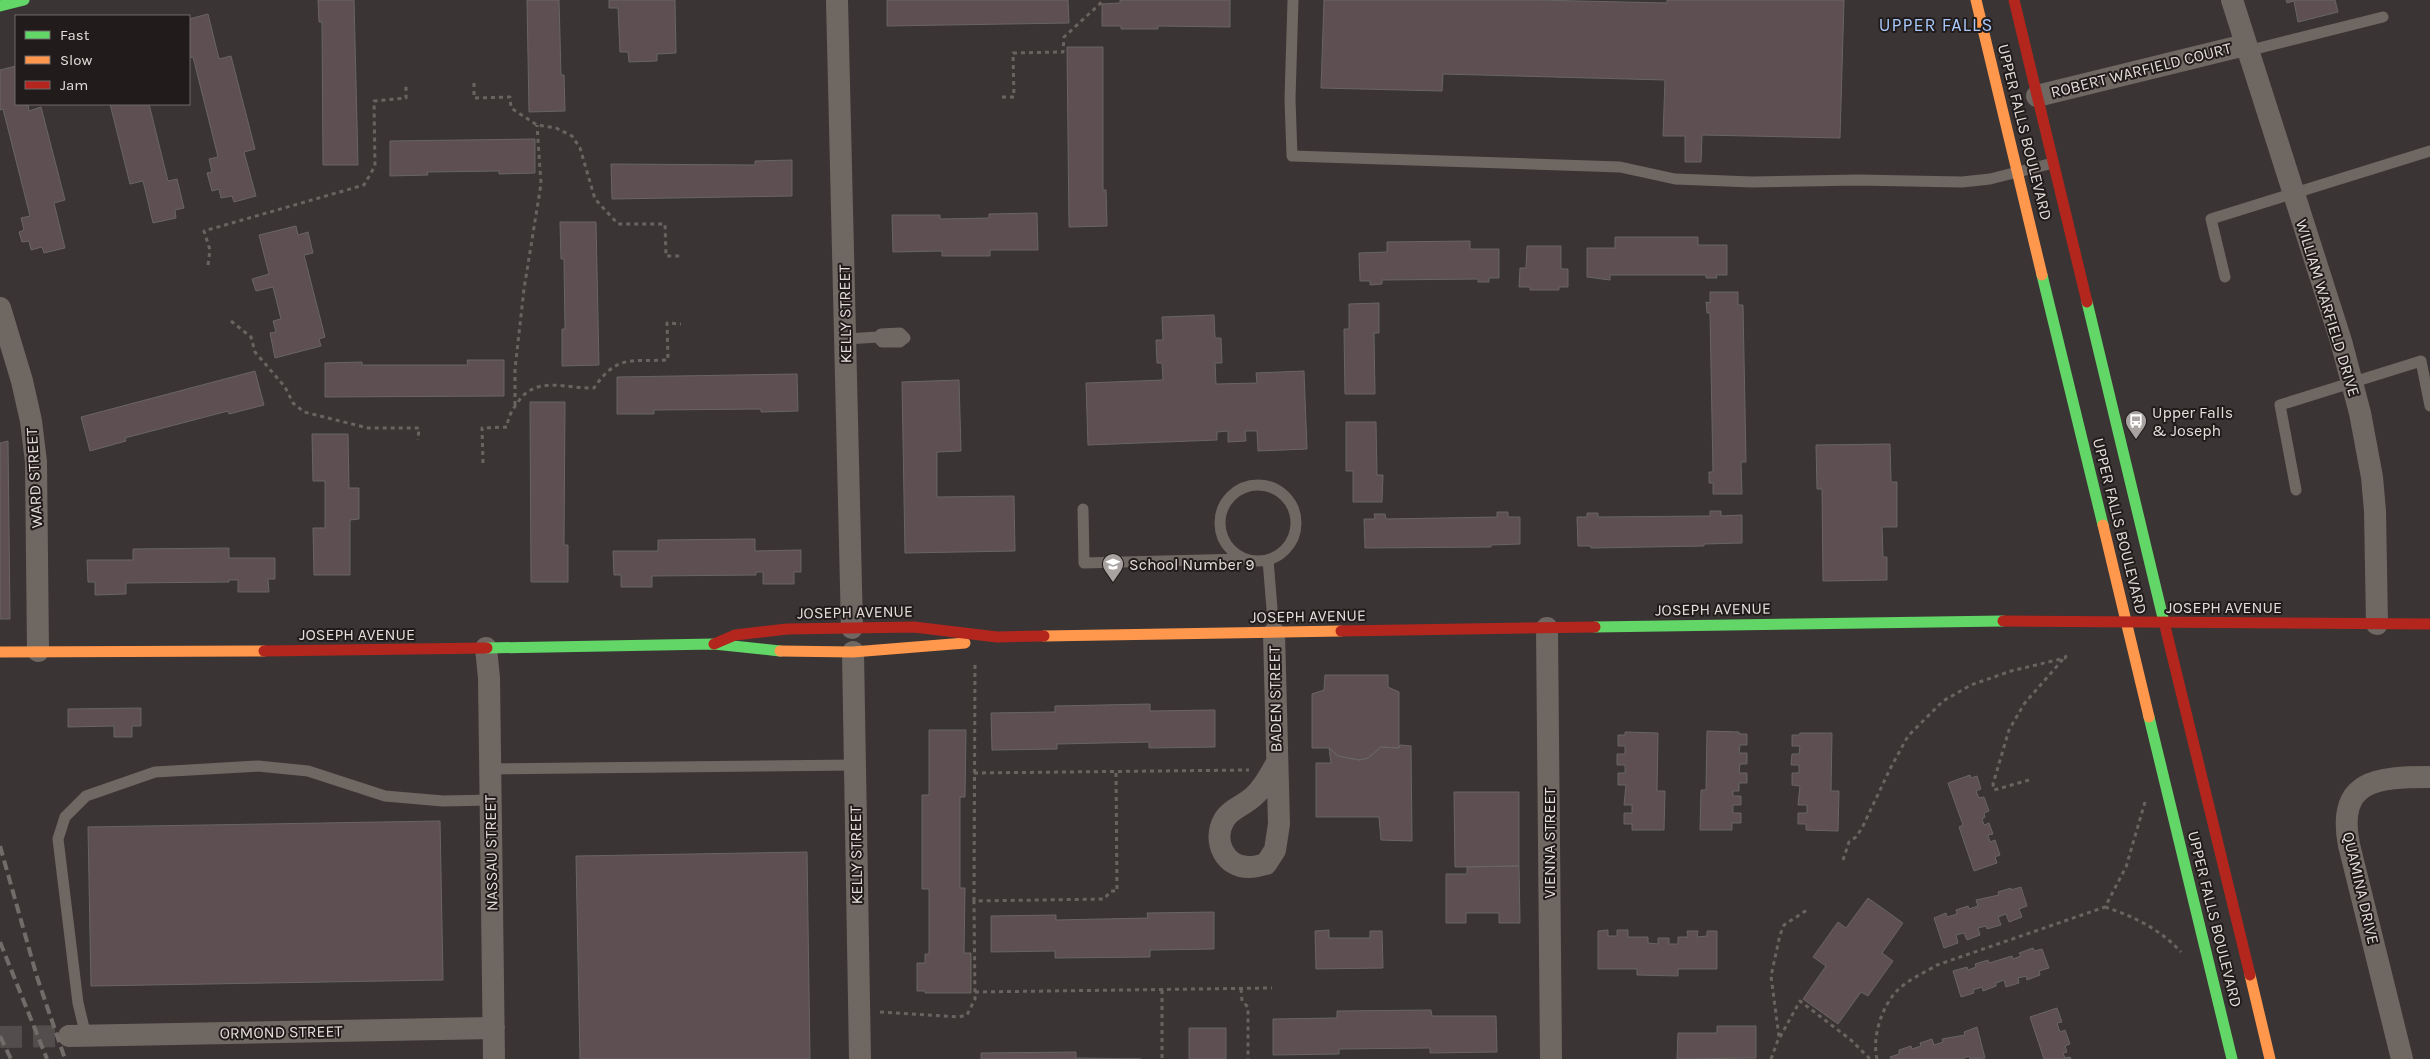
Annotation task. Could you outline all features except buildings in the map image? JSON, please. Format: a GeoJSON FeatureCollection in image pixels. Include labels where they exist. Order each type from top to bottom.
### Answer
{"type":"FeatureCollection","features":[{"type":"Feature","properties":{"kind":"main road"},"geometry":{"type":"LineString","coordinates":[[0,6],[24,0]]}},
{"type":"Feature","properties":{"kind":"main road","name":"UPPER FALLS BOULEVARD"},"geometry":{"type":"LineString","coordinates":[[1976,0],[2232,1059]]}},
{"type":"Feature","properties":{"kind":"main road","name":"UPPER FALLS BOULEVARD"},"geometry":{"type":"LineString","coordinates":[[2014,0],[2270,1059]]}},
{"type":"Feature","properties":{"kind":"main road","name":"JOSEPH AVENUE"},"geometry":{"type":"LineString","coordinates":[[714,644],[735,635],[752,632],[852,628],[923,628],[997,637],[1994,621],[2127,624],[2430,624]]}},
{"type":"Feature","properties":{"kind":"main road","name":"JOSEPH AVENUE"},"geometry":{"type":"LineString","coordinates":[[0,652],[714,644],[768,651],[853,652],[933,647],[997,637]]}},
{"type":"Feature","properties":{"kind":"street","name":"KELLY STREET"},"geometry":{"type":"LineString","coordinates":[[837,0],[852,628]]}},
{"type":"Feature","properties":{"kind":"street","name":"WILLIAM WARFIELD DRIVE"},"geometry":{"type":"LineString","coordinates":[[2232,0],[2353,384],[2372,477],[2377,549],[2378,624]]}},
{"type":"Feature","properties":{"kind":"street","name":"ROBERT WARFIELD COURT"},"geometry":{"type":"LineString","coordinates":[[2037,96],[2246,48]]}},
{"type":"Feature","properties":{"kind":"street","name":"WARD STREET"},"geometry":{"type":"LineString","coordinates":[[1,315],[32,421],[36,462],[38,651]]}},
{"type":"Feature","properties":{"kind":"street","name":"VIENNA STREET"},"geometry":{"type":"LineString","coordinates":[[1548,628],[1551,1059]]}},
{"type":"Feature","properties":{"kind":"street","name":"BADEN STREET"},"geometry":{"type":"LineString","coordinates":[[1274,633],[1275,767]]}},
{"type":"Feature","properties":{"kind":"street","name":"NASSAU STREET"},"geometry":{"type":"LineString","coordinates":[[486,648],[491,800],[494,1059]]}},
{"type":"Feature","properties":{"kind":"street","name":"KELLY STREET"},"geometry":{"type":"LineString","coordinates":[[853,652],[860,1059]]}},
{"type":"Feature","properties":{"kind":"street","name":"QUAMINA DRIVE"},"geometry":{"type":"LineString","coordinates":[[2402,1059],[2349,845],[2347,813],[2349,805],[2358,791],[2373,782],[2388,777],[2430,777]]}},
{"type":"Feature","properties":{"kind":"street","name":"ORMOND STREET"},"geometry":{"type":"LineString","coordinates":[[77,1036],[494,1028]]}},
{"type":"Feature","properties":{"kind":"lane"},"geometry":{"type":"LineString","coordinates":[[1293,0],[1290,99],[1292,156],[1620,167],[1675,179],[1752,182],[1858,180],[1962,182],[1990,179],[2053,163]]}},
{"type":"Feature","properties":{"kind":"lane"},"geometry":{"type":"LineString","coordinates":[[2246,48],[2383,17]]}},
{"type":"Feature","properties":{"kind":"lane"},"geometry":{"type":"LineString","coordinates":[[2225,277],[2211,219],[2430,151]]}},
{"type":"Feature","properties":{"kind":"lane"},"geometry":{"type":"LineString","coordinates":[[846,339],[878,337]]}},
{"type":"Feature","properties":{"kind":"lane"},"geometry":{"type":"LineString","coordinates":[[2296,490],[2280,405],[2353,384],[2422,361],[2430,406]]}},
{"type":"Feature","properties":{"kind":"lane"},"geometry":{"type":"LineString","coordinates":[[1083,509],[1084,563],[1245,558],[1262,562],[1284,552],[1292,542],[1296,530],[1296,516],[1292,504],[1283,493],[1272,487],[1258,484],[1245,486],[1234,493],[1226,502],[1221,513],[1220,526],[1222,537],[1229,548],[1245,558]]}},
{"type":"Feature","properties":{"kind":"lane"},"geometry":{"type":"LineString","coordinates":[[1268,560],[1274,633]]}},
{"type":"Feature","properties":{"kind":"lane"},"geometry":{"type":"LineString","coordinates":[[490,769],[855,765]]}},
{"type":"Feature","properties":{"kind":"lane"},"geometry":{"type":"LineString","coordinates":[[77,1036],[78,1003],[58,839],[65,816],[86,796],[155,772],[258,766],[308,771],[385,796],[443,801],[491,800]]}},
{"type":"Feature","properties":{"kind":"path"},"geometry":{"type":"LineString","coordinates":[[1002,97],[1014,97],[1014,53],[1063,52],[1064,37],[1104,0]]}},
{"type":"Feature","properties":{"kind":"path"},"geometry":{"type":"LineString","coordinates":[[474,83],[474,98],[510,98],[511,108],[537,126],[556,128],[572,136],[580,148],[595,199],[612,220],[618,224],[664,224],[666,256],[680,256]]}},
{"type":"Feature","properties":{"kind":"path"},"geometry":{"type":"LineString","coordinates":[[208,265],[210,250],[204,231],[364,185],[375,166],[374,101],[406,98],[406,86]]}},
{"type":"Feature","properties":{"kind":"path"},"geometry":{"type":"LineString","coordinates":[[515,407],[515,368],[524,289],[541,184],[537,126]]}},
{"type":"Feature","properties":{"kind":"path"},"geometry":{"type":"LineString","coordinates":[[230,321],[252,337],[255,352],[285,387],[294,403],[304,412],[368,428],[419,428],[418,440]]}},
{"type":"Feature","properties":{"kind":"path"},"geometry":{"type":"LineString","coordinates":[[483,463],[482,428],[507,427],[508,418],[525,391],[535,386],[543,385],[594,388],[612,366],[621,362],[668,360],[667,323],[681,324]]}},
{"type":"Feature","properties":{"kind":"path"},"geometry":{"type":"LineString","coordinates":[[859,1011],[959,1017],[966,1015],[972,1008],[975,992],[975,641]]}},
{"type":"Feature","properties":{"kind":"path"},"geometry":{"type":"LineString","coordinates":[[2029,780],[1994,790],[1993,784],[2009,730],[2024,704],[2067,654]]}},
{"type":"Feature","properties":{"kind":"path"},"geometry":{"type":"LineString","coordinates":[[1843,860],[1849,842],[1856,837],[1862,828],[1890,767],[1908,736],[1943,701],[1971,685],[2011,670],[2065,658]]}},
{"type":"Feature","properties":{"kind":"path"},"geometry":{"type":"LineString","coordinates":[[974,773],[1275,767]]}},
{"type":"Feature","properties":{"kind":"path"},"geometry":{"type":"LineString","coordinates":[[974,901],[1104,899],[1111,892],[1117,891],[1116,771]]}},
{"type":"Feature","properties":{"kind":"path"},"geometry":{"type":"LineString","coordinates":[[2105,907],[2126,867],[2147,794]]}},
{"type":"Feature","properties":{"kind":"path"},"geometry":{"type":"LineString","coordinates":[[1877,1059],[1877,1032],[1884,1014],[1895,993],[1917,977],[1937,965],[2105,907],[2129,916],[2161,934],[2186,958]]}},
{"type":"Feature","properties":{"kind":"path"},"geometry":{"type":"LineString","coordinates":[[1779,1037],[1771,976],[1784,926],[1807,910]]}},
{"type":"Feature","properties":{"kind":"path"},"geometry":{"type":"LineString","coordinates":[[975,992],[1272,988]]}},
{"type":"Feature","properties":{"kind":"path"},"geometry":{"type":"LineString","coordinates":[[1241,989],[1242,1001],[1248,1008],[1248,1059]]}},
{"type":"Feature","properties":{"kind":"path"},"geometry":{"type":"LineString","coordinates":[[1162,990],[1162,1059]]}},
{"type":"Feature","properties":{"kind":"path"},"geometry":{"type":"LineString","coordinates":[[1771,1059],[1779,1037],[1800,1002],[1851,1040],[1870,1059]]}},
{"type":"Feature","properties":{"kind":"tunnel"},"geometry":{"type":"LineString","coordinates":[[0,1037],[69,1036]]}},
{"type":"Feature","properties":{"kind":"railway"},"geometry":{"type":"LineString","coordinates":[[0,846],[37,977],[65,1059]]}},
{"type":"Feature","properties":{"kind":"railway"},"geometry":{"type":"LineString","coordinates":[[0,942],[47,1059]]}},
{"type":"Feature","properties":{"kind":"railway"},"geometry":{"type":"LineString","coordinates":[[0,1036],[11,1059]]}},
{"type":"Feature","properties":{"kind":"traffic: fast"},"geometry":{"type":"LineString","coordinates":[[0,6],[24,0]]}},
{"type":"Feature","properties":{"kind":"traffic: fast"},"geometry":{"type":"LineString","coordinates":[[2042,275],[2103,525]]}},
{"type":"Feature","properties":{"kind":"traffic: fast"},"geometry":{"type":"LineString","coordinates":[[2087,302],[2164,622]]}},
{"type":"Feature","properties":{"kind":"traffic: fast"},"geometry":{"type":"LineString","coordinates":[[1595,627],[2003,621]]}},
{"type":"Feature","properties":{"kind":"traffic: fast"},"geometry":{"type":"LineString","coordinates":[[487,648],[714,644],[780,651]]}},
{"type":"Feature","properties":{"kind":"traffic: fast"},"geometry":{"type":"LineString","coordinates":[[2149,717],[2232,1059]]}},
{"type":"Feature","properties":{"kind":"traffic: slow"},"geometry":{"type":"LineString","coordinates":[[1976,0],[2042,275]]}},
{"type":"Feature","properties":{"kind":"traffic: slow"},"geometry":{"type":"LineString","coordinates":[[2103,525],[2149,717]]}},
{"type":"Feature","properties":{"kind":"traffic: slow"},"geometry":{"type":"LineString","coordinates":[[1044,636],[1341,631]]}},
{"type":"Feature","properties":{"kind":"traffic: slow"},"geometry":{"type":"LineString","coordinates":[[780,651],[853,652],[965,643]]}},
{"type":"Feature","properties":{"kind":"traffic: slow"},"geometry":{"type":"LineString","coordinates":[[0,652],[264,651]]}},
{"type":"Feature","properties":{"kind":"traffic: slow"},"geometry":{"type":"LineString","coordinates":[[2250,975],[2270,1059]]}},
{"type":"Feature","properties":{"kind":"traffic: jam"},"geometry":{"type":"LineString","coordinates":[[2014,0],[2087,302]]}},
{"type":"Feature","properties":{"kind":"traffic: jam"},"geometry":{"type":"LineString","coordinates":[[2003,621],[2430,624]]}},
{"type":"Feature","properties":{"kind":"traffic: jam"},"geometry":{"type":"LineString","coordinates":[[2164,622],[2250,975]]}},
{"type":"Feature","properties":{"kind":"traffic: jam"},"geometry":{"type":"LineString","coordinates":[[714,644],[735,635],[787,629],[914,627],[997,637],[1044,636]]}},
{"type":"Feature","properties":{"kind":"traffic: jam"},"geometry":{"type":"LineString","coordinates":[[1341,631],[1595,627]]}},
{"type":"Feature","properties":{"kind":"traffic: jam"},"geometry":{"type":"LineString","coordinates":[[264,651],[487,648]]}},
{"type":"Feature","properties":{"kind":"place","name":"Upper Falls & Joseph"},"geometry":{"type":"Point","coordinates":[2136,440]}},
{"type":"Feature","properties":{"kind":"place","name":"School Number 9"},"geometry":{"type":"Point","coordinates":[1113,583]}},
{"type":"Feature","properties":{"kind":"district","name":"UPPER FALLS"},"geometry":{"type":"Point","coordinates":[1936,25]}}]}
